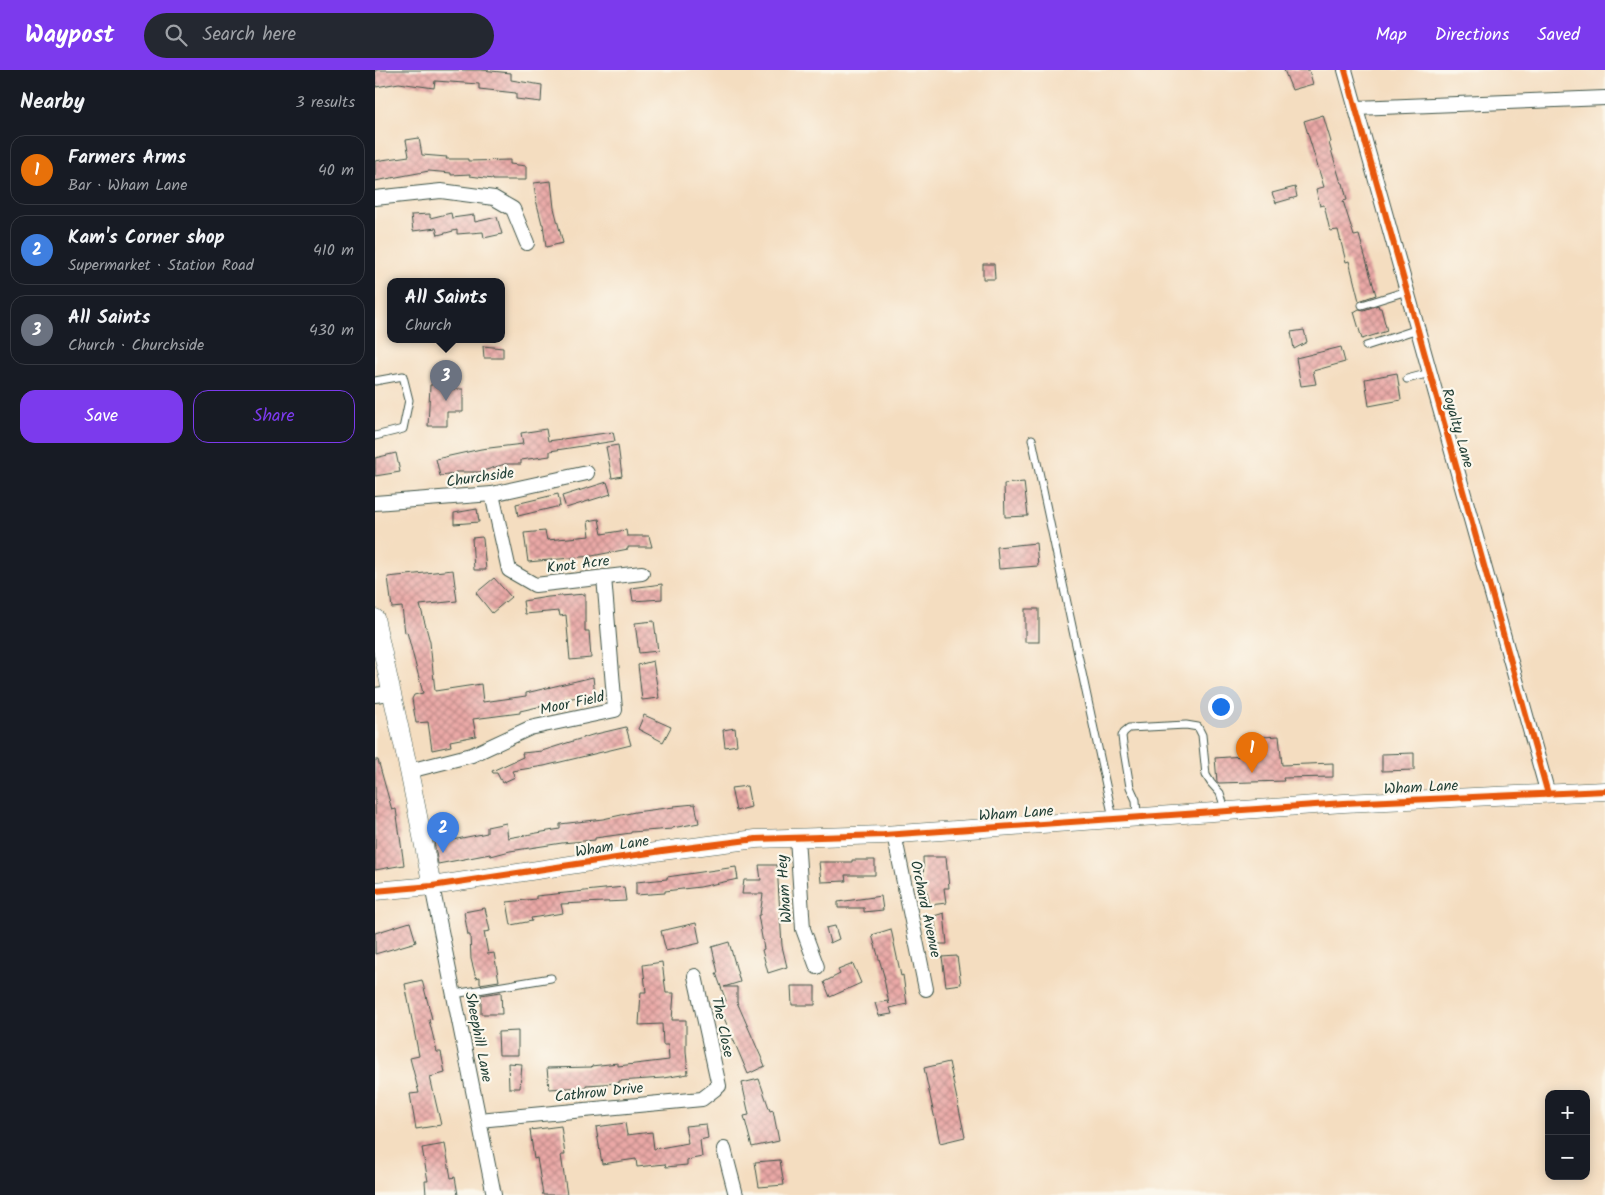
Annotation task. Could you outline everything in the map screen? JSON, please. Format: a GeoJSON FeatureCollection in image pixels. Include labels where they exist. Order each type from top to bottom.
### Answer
{"type":"FeatureCollection","features":[{"type":"Feature","properties":{"kind":"street","name":"Royalty Lane"},"geometry":{"type":"LineString","coordinates":[[1345,70],[1548,794]]}},
{"type":"Feature","properties":{"kind":"street"},"geometry":{"type":"LineString","coordinates":[[1356,108],[1605,98]]}},
{"type":"Feature","properties":{"kind":"street"},"geometry":{"type":"LineString","coordinates":[[375,198],[441,191],[494,198],[513,209],[527,243]]}},
{"type":"Feature","properties":{"kind":"street","name":"Churchside"},"geometry":{"type":"LineString","coordinates":[[375,504],[492,494],[587,473]]}},
{"type":"Feature","properties":{"kind":"street","name":"Knot Acre"},"geometry":{"type":"LineString","coordinates":[[492,494],[509,570],[535,585],[642,573]]}},
{"type":"Feature","properties":{"kind":"street","name":"Moor Field"},"geometry":{"type":"LineString","coordinates":[[409,771],[472,755],[530,728],[615,710],[604,577]]}},
{"type":"Feature","properties":{"kind":"street"},"geometry":{"type":"LineString","coordinates":[[375,618],[383,694],[409,771],[432,886]]}},
{"type":"Feature","properties":{"kind":"street","name":"Wham Lane"},"geometry":{"type":"LineString","coordinates":[[375,891],[432,886],[662,851],[756,839],[894,834],[1344,803],[1605,791]]}},
{"type":"Feature","properties":{"kind":"street","name":"Orchard Avenue"},"geometry":{"type":"LineString","coordinates":[[894,834],[926,989]]}},
{"type":"Feature","properties":{"kind":"street","name":"Wham Hey"},"geometry":{"type":"LineString","coordinates":[[797,837],[803,929],[817,967]]}},
{"type":"Feature","properties":{"kind":"street","name":"Sheephill Lane"},"geometry":{"type":"LineString","coordinates":[[432,886],[494,1195]]}},
{"type":"Feature","properties":{"kind":"street","name":"The Close"},"geometry":{"type":"LineString","coordinates":[[695,976],[719,1086]]}},
{"type":"Feature","properties":{"kind":"street","name":"Cathrow Drive"},"geometry":{"type":"LineString","coordinates":[[479,1120],[702,1099],[719,1086]]}},
{"type":"Feature","properties":{"kind":"street"},"geometry":{"type":"LineString","coordinates":[[725,1149],[736,1195]]}},
{"type":"Feature","properties":{"kind":"lane"},"geometry":{"type":"LineString","coordinates":[[1362,305],[1407,291]]}},
{"type":"Feature","properties":{"kind":"lane"},"geometry":{"type":"LineString","coordinates":[[1366,346],[1418,329]]}},
{"type":"Feature","properties":{"kind":"lane"},"geometry":{"type":"LineString","coordinates":[[1407,379],[1430,373]]}},
{"type":"Feature","properties":{"kind":"lane"},"geometry":{"type":"LineString","coordinates":[[375,382],[403,376],[409,400],[403,429],[375,436]]}},
{"type":"Feature","properties":{"kind":"lane"},"geometry":{"type":"LineString","coordinates":[[1032,439],[1113,819]]}},
{"type":"Feature","properties":{"kind":"lane"},"geometry":{"type":"LineString","coordinates":[[1137,817],[1137,800],[1130,787],[1122,736],[1129,728],[1186,725],[1198,727],[1201,730],[1206,775],[1221,793],[1226,812]]}},
{"type":"Feature","properties":{"kind":"lane"},"geometry":{"type":"LineString","coordinates":[[454,994],[551,978]]}},
{"type":"Feature","properties":{"kind":"building"},"geometry":{"type":"Polygon","coordinates":[[[375,70],[481,70],[511,73],[511,80],[542,85],[541,102],[516,99],[516,93],[479,89],[479,84],[435,81],[434,88],[399,83],[376,87],[375,70]]]}},
{"type":"Feature","properties":{"kind":"building"},"geometry":{"type":"Polygon","coordinates":[[[1284,70],[1309,70],[1313,84],[1292,90],[1284,70]]]}},
{"type":"Feature","properties":{"kind":"building"},"geometry":{"type":"Polygon","coordinates":[[[1323,115],[1331,142],[1329,143],[1347,200],[1343,201],[1354,236],[1359,235],[1376,295],[1359,301],[1349,261],[1346,262],[1338,230],[1330,231],[1324,205],[1320,206],[1316,189],[1324,187],[1304,121],[1323,115]]]}},
{"type":"Feature","properties":{"kind":"building"},"geometry":{"type":"Polygon","coordinates":[[[419,138],[422,155],[447,157],[446,159],[468,159],[468,161],[510,160],[510,164],[526,166],[526,180],[493,180],[470,176],[470,174],[451,175],[451,173],[429,171],[375,181],[375,161],[409,156],[406,140],[419,138]]]}},
{"type":"Feature","properties":{"kind":"building"},"geometry":{"type":"Polygon","coordinates":[[[551,181],[554,208],[563,243],[546,247],[534,183],[551,181]]]}},
{"type":"Feature","properties":{"kind":"building"},"geometry":{"type":"Polygon","coordinates":[[[1295,187],[1297,197],[1276,203],[1272,193],[1295,187]]]}},
{"type":"Feature","properties":{"kind":"building"},"geometry":{"type":"Polygon","coordinates":[[[451,213],[452,218],[474,215],[475,222],[497,217],[502,234],[484,238],[483,232],[457,234],[457,230],[438,235],[436,228],[413,231],[411,215],[430,214],[430,218],[451,213]]]}},
{"type":"Feature","properties":{"kind":"building"},"geometry":{"type":"Polygon","coordinates":[[[983,264],[994,264],[995,279],[983,279],[983,264]]]}},
{"type":"Feature","properties":{"kind":"building"},"geometry":{"type":"Polygon","coordinates":[[[1378,305],[1381,308],[1387,331],[1362,339],[1354,312],[1378,305]]]}},
{"type":"Feature","properties":{"kind":"building"},"geometry":{"type":"Polygon","coordinates":[[[1304,330],[1307,342],[1294,349],[1291,332],[1304,330]]]}},
{"type":"Feature","properties":{"kind":"building"},"geometry":{"type":"Polygon","coordinates":[[[483,346],[503,348],[503,358],[484,358],[483,346]]]}},
{"type":"Feature","properties":{"kind":"building"},"geometry":{"type":"Polygon","coordinates":[[[1341,347],[1345,362],[1313,371],[1316,384],[1301,386],[1296,358],[1341,347]]]}},
{"type":"Feature","properties":{"kind":"building"},"geometry":{"type":"Polygon","coordinates":[[[1397,373],[1401,400],[1369,406],[1365,379],[1397,373]]]}},
{"type":"Feature","properties":{"kind":"building"},"geometry":{"type":"Polygon","coordinates":[[[432,381],[443,381],[443,389],[463,389],[463,412],[447,412],[447,426],[428,426],[430,385],[432,385],[432,381]]]}},
{"type":"Feature","properties":{"kind":"building"},"geometry":{"type":"Polygon","coordinates":[[[546,429],[548,441],[613,432],[615,441],[550,451],[550,456],[521,460],[521,464],[505,464],[480,472],[455,472],[456,474],[440,476],[436,459],[481,449],[523,444],[521,433],[546,429]]]}},
{"type":"Feature","properties":{"kind":"building"},"geometry":{"type":"Polygon","coordinates":[[[618,445],[622,476],[612,478],[606,447],[618,445]]]}},
{"type":"Feature","properties":{"kind":"building"},"geometry":{"type":"Polygon","coordinates":[[[396,453],[400,472],[375,476],[375,458],[396,453]]]}},
{"type":"Feature","properties":{"kind":"building"},"geometry":{"type":"Polygon","coordinates":[[[607,482],[611,494],[566,508],[562,496],[607,482]]]}},
{"type":"Feature","properties":{"kind":"building"},"geometry":{"type":"Polygon","coordinates":[[[1024,482],[1028,516],[1005,517],[1004,484],[1024,482]]]}},
{"type":"Feature","properties":{"kind":"building"},"geometry":{"type":"Polygon","coordinates":[[[558,494],[560,506],[518,516],[516,504],[558,494]]]}},
{"type":"Feature","properties":{"kind":"building"},"geometry":{"type":"Polygon","coordinates":[[[477,509],[479,522],[454,524],[454,513],[477,509]]]}},
{"type":"Feature","properties":{"kind":"building"},"geometry":{"type":"Polygon","coordinates":[[[599,519],[602,534],[626,530],[627,536],[649,536],[652,547],[628,547],[628,549],[592,556],[528,562],[524,533],[545,531],[547,540],[590,536],[588,521],[599,519]]]}},
{"type":"Feature","properties":{"kind":"building"},"geometry":{"type":"Polygon","coordinates":[[[482,537],[486,570],[474,570],[472,538],[482,537]]]}},
{"type":"Feature","properties":{"kind":"building"},"geometry":{"type":"Polygon","coordinates":[[[1036,543],[1038,566],[999,569],[997,547],[1036,543]]]}},
{"type":"Feature","properties":{"kind":"building"},"geometry":{"type":"Polygon","coordinates":[[[453,570],[457,601],[420,605],[430,642],[435,691],[481,684],[483,702],[526,696],[526,693],[593,677],[595,695],[564,699],[564,701],[520,711],[520,713],[473,719],[476,736],[450,741],[451,746],[432,750],[428,722],[416,723],[412,699],[414,695],[423,693],[407,632],[405,633],[402,607],[392,608],[388,577],[453,570]]]}},
{"type":"Feature","properties":{"kind":"building"},"geometry":{"type":"Polygon","coordinates":[[[494,578],[511,597],[492,613],[476,593],[494,578]]]}},
{"type":"Feature","properties":{"kind":"building"},"geometry":{"type":"Polygon","coordinates":[[[662,584],[662,599],[633,601],[631,588],[662,584]]]}},
{"type":"Feature","properties":{"kind":"building"},"geometry":{"type":"Polygon","coordinates":[[[585,594],[585,631],[589,631],[591,658],[570,660],[566,615],[560,616],[559,611],[525,614],[523,601],[585,594]]]}},
{"type":"Feature","properties":{"kind":"building"},"geometry":{"type":"Polygon","coordinates":[[[1025,609],[1039,609],[1039,642],[1025,642],[1025,609]]]}},
{"type":"Feature","properties":{"kind":"building"},"geometry":{"type":"Polygon","coordinates":[[[654,621],[658,651],[639,653],[635,623],[654,621]]]}},
{"type":"Feature","properties":{"kind":"building"},"geometry":{"type":"Polygon","coordinates":[[[653,661],[659,698],[642,700],[638,665],[653,661]]]}},
{"type":"Feature","properties":{"kind":"building"},"geometry":{"type":"Polygon","coordinates":[[[644,715],[671,727],[663,742],[638,729],[644,715]]]}},
{"type":"Feature","properties":{"kind":"building"},"geometry":{"type":"Polygon","coordinates":[[[626,727],[631,745],[544,766],[512,771],[515,777],[502,783],[497,773],[492,771],[523,757],[522,753],[542,751],[592,735],[626,727]]]}},
{"type":"Feature","properties":{"kind":"building"},"geometry":{"type":"Polygon","coordinates":[[[735,728],[737,745],[725,747],[723,730],[735,728]]]}},
{"type":"Feature","properties":{"kind":"building"},"geometry":{"type":"Polygon","coordinates":[[[1279,736],[1282,765],[1333,763],[1333,777],[1283,778],[1284,781],[1217,782],[1215,758],[1243,756],[1243,738],[1279,736]]]}},
{"type":"Feature","properties":{"kind":"building"},"geometry":{"type":"Polygon","coordinates":[[[1414,753],[1414,770],[1382,771],[1382,754],[1414,753]]]}},
{"type":"Feature","properties":{"kind":"building"},"geometry":{"type":"Polygon","coordinates":[[[375,760],[378,760],[392,810],[396,809],[404,865],[375,870],[375,760]]]}},
{"type":"Feature","properties":{"kind":"building"},"geometry":{"type":"Polygon","coordinates":[[[747,786],[751,807],[736,811],[731,788],[747,786]]]}},
{"type":"Feature","properties":{"kind":"building"},"geometry":{"type":"Polygon","coordinates":[[[695,804],[699,823],[672,829],[631,832],[595,838],[595,840],[510,851],[491,856],[490,854],[438,864],[431,825],[446,822],[452,840],[487,833],[487,827],[506,823],[508,838],[560,829],[560,824],[695,804]]]}},
{"type":"Feature","properties":{"kind":"building"},"geometry":{"type":"Polygon","coordinates":[[[923,857],[946,857],[949,888],[944,888],[946,903],[930,905],[926,888],[924,888],[923,857]]]}},
{"type":"Feature","properties":{"kind":"building"},"geometry":{"type":"Polygon","coordinates":[[[852,860],[875,860],[875,875],[845,875],[846,881],[821,882],[819,862],[852,862],[852,860]]]}},
{"type":"Feature","properties":{"kind":"building"},"geometry":{"type":"Polygon","coordinates":[[[759,865],[777,865],[782,946],[787,967],[768,973],[762,950],[764,949],[758,915],[760,915],[763,894],[742,894],[744,880],[761,880],[759,865]]]}},
{"type":"Feature","properties":{"kind":"building"},"geometry":{"type":"Polygon","coordinates":[[[736,867],[738,879],[700,887],[665,891],[665,893],[636,895],[636,882],[667,879],[667,877],[736,867]]]}},
{"type":"Feature","properties":{"kind":"building"},"geometry":{"type":"Polygon","coordinates":[[[624,887],[626,901],[561,904],[563,913],[531,918],[532,921],[511,925],[507,902],[536,899],[536,896],[624,887]]]}},
{"type":"Feature","properties":{"kind":"building"},"geometry":{"type":"Polygon","coordinates":[[[881,896],[883,910],[864,912],[864,908],[838,908],[838,902],[881,896]]]}},
{"type":"Feature","properties":{"kind":"building"},"geometry":{"type":"Polygon","coordinates":[[[485,908],[490,931],[484,932],[488,954],[494,953],[499,981],[480,984],[480,977],[476,978],[471,959],[470,935],[468,935],[464,912],[485,908]]]}},
{"type":"Feature","properties":{"kind":"building"},"geometry":{"type":"Polygon","coordinates":[[[944,913],[947,944],[938,944],[934,916],[944,913]]]}},
{"type":"Feature","properties":{"kind":"building"},"geometry":{"type":"Polygon","coordinates":[[[410,922],[416,942],[375,954],[375,933],[410,922]]]}},
{"type":"Feature","properties":{"kind":"building"},"geometry":{"type":"Polygon","coordinates":[[[696,923],[700,943],[666,951],[661,931],[696,923]]]}},
{"type":"Feature","properties":{"kind":"building"},"geometry":{"type":"Polygon","coordinates":[[[835,926],[839,939],[830,943],[826,928],[835,926]]]}},
{"type":"Feature","properties":{"kind":"building"},"geometry":{"type":"Polygon","coordinates":[[[891,929],[901,976],[903,975],[907,1004],[890,1008],[892,1014],[879,1016],[875,1003],[888,1001],[889,1004],[885,979],[872,935],[891,929]]]}},
{"type":"Feature","properties":{"kind":"building"},"geometry":{"type":"Polygon","coordinates":[[[729,942],[740,982],[724,987],[737,987],[737,1002],[765,1066],[748,1074],[718,1004],[726,1001],[716,973],[718,973],[712,947],[729,942]]]}},
{"type":"Feature","properties":{"kind":"building"},"geometry":{"type":"Polygon","coordinates":[[[957,956],[961,984],[946,986],[942,957],[957,956]]]}},
{"type":"Feature","properties":{"kind":"building"},"geometry":{"type":"Polygon","coordinates":[[[662,962],[666,993],[674,993],[672,1020],[686,1020],[688,1074],[619,1081],[619,1083],[586,1085],[586,1087],[549,1089],[547,1068],[592,1067],[618,1063],[618,1066],[669,1060],[668,1045],[663,1045],[662,1024],[639,1025],[641,992],[646,992],[643,965],[662,962]]]}},
{"type":"Feature","properties":{"kind":"building"},"geometry":{"type":"Polygon","coordinates":[[[853,964],[861,983],[830,997],[824,982],[840,974],[838,970],[853,964]]]}},
{"type":"Feature","properties":{"kind":"building"},"geometry":{"type":"Polygon","coordinates":[[[422,980],[432,1019],[429,1020],[437,1052],[441,1052],[445,1073],[430,1077],[441,1125],[416,1129],[410,1094],[419,1093],[410,1058],[419,1056],[405,984],[422,980]]]}},
{"type":"Feature","properties":{"kind":"building"},"geometry":{"type":"Polygon","coordinates":[[[791,986],[815,986],[815,1005],[792,1005],[791,986]]]}},
{"type":"Feature","properties":{"kind":"building"},"geometry":{"type":"Polygon","coordinates":[[[501,992],[502,1014],[481,1014],[481,995],[501,992]]]}},
{"type":"Feature","properties":{"kind":"building"},"geometry":{"type":"Polygon","coordinates":[[[518,1031],[518,1055],[499,1055],[498,1032],[518,1031]]]}},
{"type":"Feature","properties":{"kind":"building"},"geometry":{"type":"Polygon","coordinates":[[[949,1062],[965,1137],[940,1143],[924,1068],[949,1062]]]}},
{"type":"Feature","properties":{"kind":"building"},"geometry":{"type":"Polygon","coordinates":[[[508,1063],[522,1064],[520,1088],[509,1088],[508,1063]]]}},
{"type":"Feature","properties":{"kind":"building"},"geometry":{"type":"Polygon","coordinates":[[[759,1079],[770,1111],[773,1110],[779,1141],[752,1147],[744,1116],[749,1115],[742,1083],[759,1079]]]}},
{"type":"Feature","properties":{"kind":"building"},"geometry":{"type":"Polygon","coordinates":[[[625,1123],[627,1135],[652,1132],[654,1149],[688,1143],[685,1126],[706,1124],[708,1138],[700,1140],[702,1157],[687,1160],[687,1165],[666,1167],[665,1164],[637,1167],[636,1159],[602,1164],[596,1127],[625,1123]]]}},
{"type":"Feature","properties":{"kind":"building"},"geometry":{"type":"Polygon","coordinates":[[[561,1126],[565,1155],[561,1155],[567,1195],[543,1195],[537,1158],[534,1159],[530,1130],[561,1126]]]}},
{"type":"Feature","properties":{"kind":"building"},"geometry":{"type":"Polygon","coordinates":[[[445,1144],[451,1178],[455,1177],[458,1195],[426,1195],[425,1181],[428,1181],[422,1148],[445,1144]]]}},
{"type":"Feature","properties":{"kind":"building"},"geometry":{"type":"Polygon","coordinates":[[[780,1160],[784,1185],[759,1187],[755,1162],[780,1160]]]}},
{"type":"Feature","properties":{"kind":"cycle path"},"geometry":{"type":"LineString","coordinates":[[1345,70],[1548,794]]}},
{"type":"Feature","properties":{"kind":"cycle path"},"geometry":{"type":"LineString","coordinates":[[375,891],[432,886],[662,851],[756,839],[884,835],[1344,803],[1605,791]]}},
{"type":"Feature","properties":{"kind":"place","name":"All Saints"},"geometry":{"type":"Point","coordinates":[446,401]}},
{"type":"Feature","properties":{"kind":"place","name":"Farmers Arms"},"geometry":{"type":"Point","coordinates":[1252,773]}},
{"type":"Feature","properties":{"kind":"place","name":"Kam's Corner shop"},"geometry":{"type":"Point","coordinates":[443,853]}}]}
